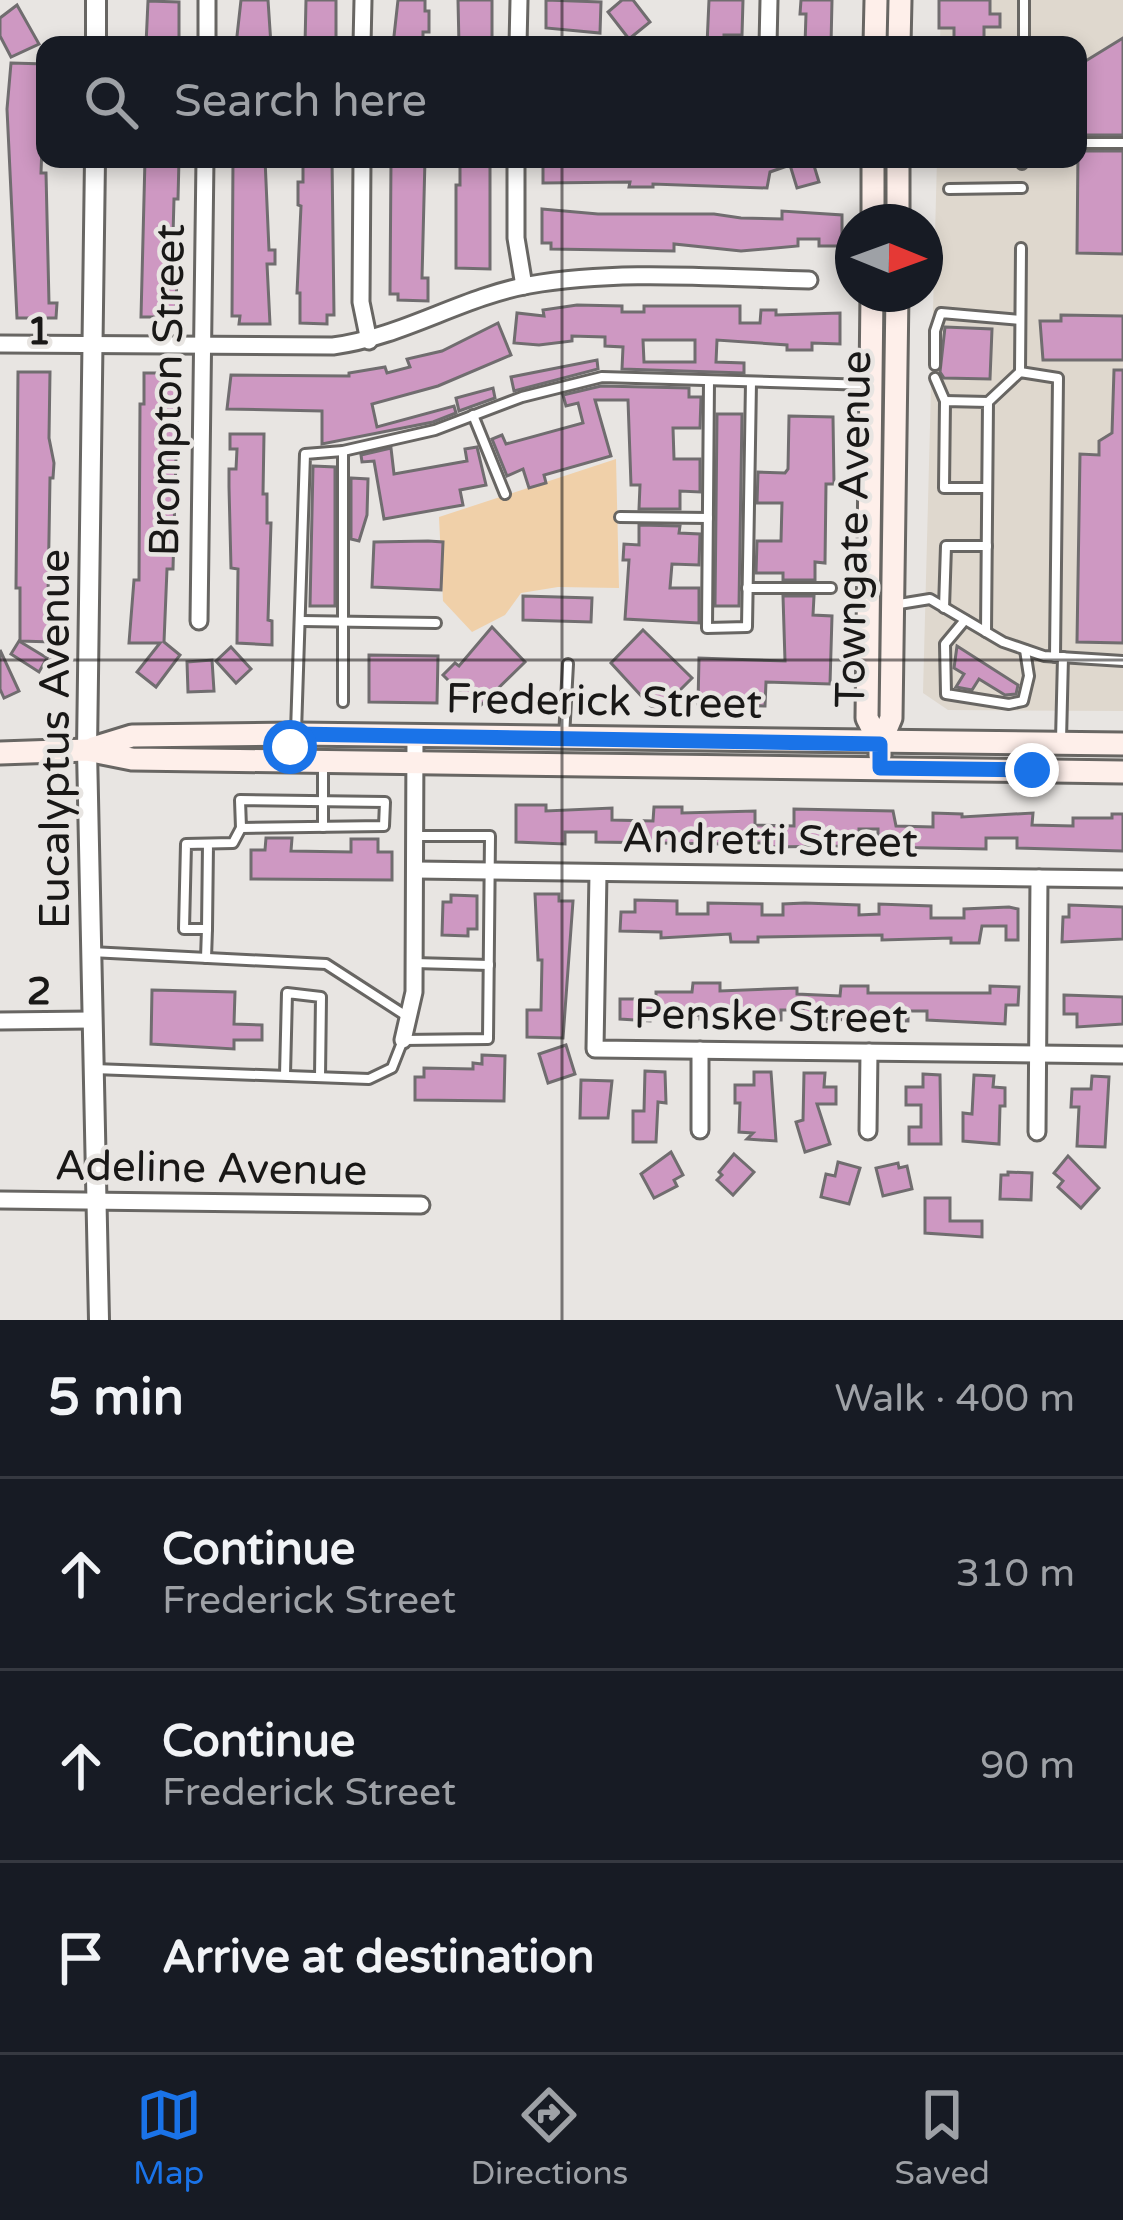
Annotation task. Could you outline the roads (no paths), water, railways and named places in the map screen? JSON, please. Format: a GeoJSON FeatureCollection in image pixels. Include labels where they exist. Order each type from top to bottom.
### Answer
{"type":"FeatureCollection","features":[{"type":"Feature","properties":{"kind":"main road"},"geometry":{"type":"LineString","coordinates":[[875,0],[875,36]]}},
{"type":"Feature","properties":{"kind":"main road"},"geometry":{"type":"LineString","coordinates":[[899,36],[900,0]]}},
{"type":"Feature","properties":{"kind":"main road"},"geometry":{"type":"LineString","coordinates":[[873,168],[873,204]]}},
{"type":"Feature","properties":{"kind":"main road"},"geometry":{"type":"LineString","coordinates":[[898,168],[898,204]]}},
{"type":"Feature","properties":{"kind":"main road","name":"Towngate Avenue"},"geometry":{"type":"LineString","coordinates":[[872,312],[867,718],[880,744]]}},
{"type":"Feature","properties":{"kind":"main road","name":"Towngate Avenue"},"geometry":{"type":"LineString","coordinates":[[880,744],[891,718],[897,312]]}},
{"type":"Feature","properties":{"kind":"main road"},"geometry":{"type":"LineString","coordinates":[[871,385],[883,399],[884,486],[894,502]]}},
{"type":"Feature","properties":{"kind":"main road"},"geometry":{"type":"LineString","coordinates":[[220,760],[251,747],[290,747],[296,734]]}},
{"type":"Feature","properties":{"kind":"main road","name":"Frederick Street"},"geometry":{"type":"LineString","coordinates":[[87,750],[132,736],[296,734],[1123,744]]}},
{"type":"Feature","properties":{"kind":"main road"},"geometry":{"type":"LineString","coordinates":[[482,764],[498,754],[552,752],[563,738]]}},
{"type":"Feature","properties":{"kind":"main road"},"geometry":{"type":"LineString","coordinates":[[880,744],[880,768]]}},
{"type":"Feature","properties":{"kind":"main road","name":"Frederick Street"},"geometry":{"type":"LineString","coordinates":[[0,753],[87,750],[132,759],[1123,772]]}},
{"type":"Feature","properties":{"kind":"street"},"geometry":{"type":"LineString","coordinates":[[96,0],[96,36]]}},
{"type":"Feature","properties":{"kind":"street"},"geometry":{"type":"LineString","coordinates":[[207,0],[207,36]]}},
{"type":"Feature","properties":{"kind":"street"},"geometry":{"type":"LineString","coordinates":[[362,36],[363,0]]}},
{"type":"Feature","properties":{"kind":"street"},"geometry":{"type":"LineString","coordinates":[[518,36],[519,0]]}},
{"type":"Feature","properties":{"kind":"street"},"geometry":{"type":"LineString","coordinates":[[768,36],[769,0]]}},
{"type":"Feature","properties":{"kind":"street","name":"Eucalyptus Avenue"},"geometry":{"type":"LineString","coordinates":[[95,168],[87,750],[99,1320]]}},
{"type":"Feature","properties":{"kind":"street","name":"Brompton Street"},"geometry":{"type":"LineString","coordinates":[[199,621],[205,168]]}},
{"type":"Feature","properties":{"kind":"street"},"geometry":{"type":"LineString","coordinates":[[362,168],[361,302],[369,341]]}},
{"type":"Feature","properties":{"kind":"street"},"geometry":{"type":"LineString","coordinates":[[516,168],[516,238],[524,286]]}},
{"type":"Feature","properties":{"kind":"street"},"geometry":{"type":"LineString","coordinates":[[0,344],[333,346],[369,341],[524,286],[593,276],[809,280]]}},
{"type":"Feature","properties":{"kind":"street"},"geometry":{"type":"LineString","coordinates":[[403,1040],[414,962],[415,736]]}},
{"type":"Feature","properties":{"kind":"street","name":"Andretti Street"},"geometry":{"type":"LineString","coordinates":[[416,870],[1123,879]]}},
{"type":"Feature","properties":{"kind":"street","name":"Penske Street"},"geometry":{"type":"LineString","coordinates":[[598,873],[595,1049],[1123,1055]]}},
{"type":"Feature","properties":{"kind":"street"},"geometry":{"type":"LineString","coordinates":[[1037,1132],[1039,878]]}},
{"type":"Feature","properties":{"kind":"street"},"geometry":{"type":"LineString","coordinates":[[0,1021],[91,1020]]}},
{"type":"Feature","properties":{"kind":"street"},"geometry":{"type":"LineString","coordinates":[[700,1050],[700,1130]]}},
{"type":"Feature","properties":{"kind":"street"},"geometry":{"type":"LineString","coordinates":[[868,1052],[868,1132]]}},
{"type":"Feature","properties":{"kind":"street","name":"Adeline Avenue"},"geometry":{"type":"LineString","coordinates":[[0,1200],[421,1205]]}},
{"type":"Feature","properties":{"kind":"lane"},"geometry":{"type":"LineString","coordinates":[[1024,0],[1024,36]]}},
{"type":"Feature","properties":{"kind":"lane"},"geometry":{"type":"LineString","coordinates":[[1087,143],[1123,143]]}},
{"type":"Feature","properties":{"kind":"lane"},"geometry":{"type":"LineString","coordinates":[[949,189],[1022,188]]}},
{"type":"Feature","properties":{"kind":"lane"},"geometry":{"type":"LineString","coordinates":[[945,401],[988,401],[1020,372],[1021,248]]}},
{"type":"Feature","properties":{"kind":"lane"},"geometry":{"type":"LineString","coordinates":[[935,365],[935,331],[941,313],[1020,320]]}},
{"type":"Feature","properties":{"kind":"lane"},"geometry":{"type":"LineString","coordinates":[[1020,372],[1058,378],[1061,744]]}},
{"type":"Feature","properties":{"kind":"lane"},"geometry":{"type":"LineString","coordinates":[[296,734],[305,454],[344,451],[435,430],[522,397],[602,377],[871,385]]}},
{"type":"Feature","properties":{"kind":"lane"},"geometry":{"type":"LineString","coordinates":[[935,378],[945,401],[944,488],[988,488]]}},
{"type":"Feature","properties":{"kind":"lane"},"geometry":{"type":"LineString","coordinates":[[709,381],[707,628],[747,627],[751,382]]}},
{"type":"Feature","properties":{"kind":"lane"},"geometry":{"type":"LineString","coordinates":[[986,632],[988,401]]}},
{"type":"Feature","properties":{"kind":"lane"},"geometry":{"type":"LineString","coordinates":[[473,416],[505,494]]}},
{"type":"Feature","properties":{"kind":"lane"},"geometry":{"type":"LineString","coordinates":[[343,702],[344,451]]}},
{"type":"Feature","properties":{"kind":"lane"},"geometry":{"type":"LineString","coordinates":[[620,517],[708,518]]}},
{"type":"Feature","properties":{"kind":"lane"},"geometry":{"type":"LineString","coordinates":[[944,608],[946,546],[987,547]]}},
{"type":"Feature","properties":{"kind":"lane"},"geometry":{"type":"LineString","coordinates":[[747,588],[831,588]]}},
{"type":"Feature","properties":{"kind":"lane"},"geometry":{"type":"LineString","coordinates":[[893,605],[930,599],[1025,650],[1123,661]]}},
{"type":"Feature","properties":{"kind":"lane"},"geometry":{"type":"LineString","coordinates":[[965,620],[945,644],[946,694],[1009,704],[1023,701],[1029,676],[1025,650]]}},
{"type":"Feature","properties":{"kind":"lane"},"geometry":{"type":"LineString","coordinates":[[302,621],[436,623]]}},
{"type":"Feature","properties":{"kind":"lane"},"geometry":{"type":"LineString","coordinates":[[563,738],[568,664]]}},
{"type":"Feature","properties":{"kind":"lane"},"geometry":{"type":"LineString","coordinates":[[322,762],[323,827]]}},
{"type":"Feature","properties":{"kind":"lane"},"geometry":{"type":"LineString","coordinates":[[207,929],[184,928],[186,844],[233,843],[241,828],[240,800],[385,802],[384,826],[241,828]]}},
{"type":"Feature","properties":{"kind":"lane"},"geometry":{"type":"LineString","coordinates":[[92,1069],[369,1078],[392,1068],[403,1040],[488,1039],[490,836],[416,836]]}},
{"type":"Feature","properties":{"kind":"lane"},"geometry":{"type":"LineString","coordinates":[[206,958],[208,844]]}},
{"type":"Feature","properties":{"kind":"lane"},"geometry":{"type":"LineString","coordinates":[[90,952],[326,964],[408,1017]]}},
{"type":"Feature","properties":{"kind":"lane"},"geometry":{"type":"LineString","coordinates":[[414,962],[489,965]]}},
{"type":"Feature","properties":{"kind":"lane"},"geometry":{"type":"LineString","coordinates":[[285,1076],[287,993],[321,997],[320,1077]]}}]}
